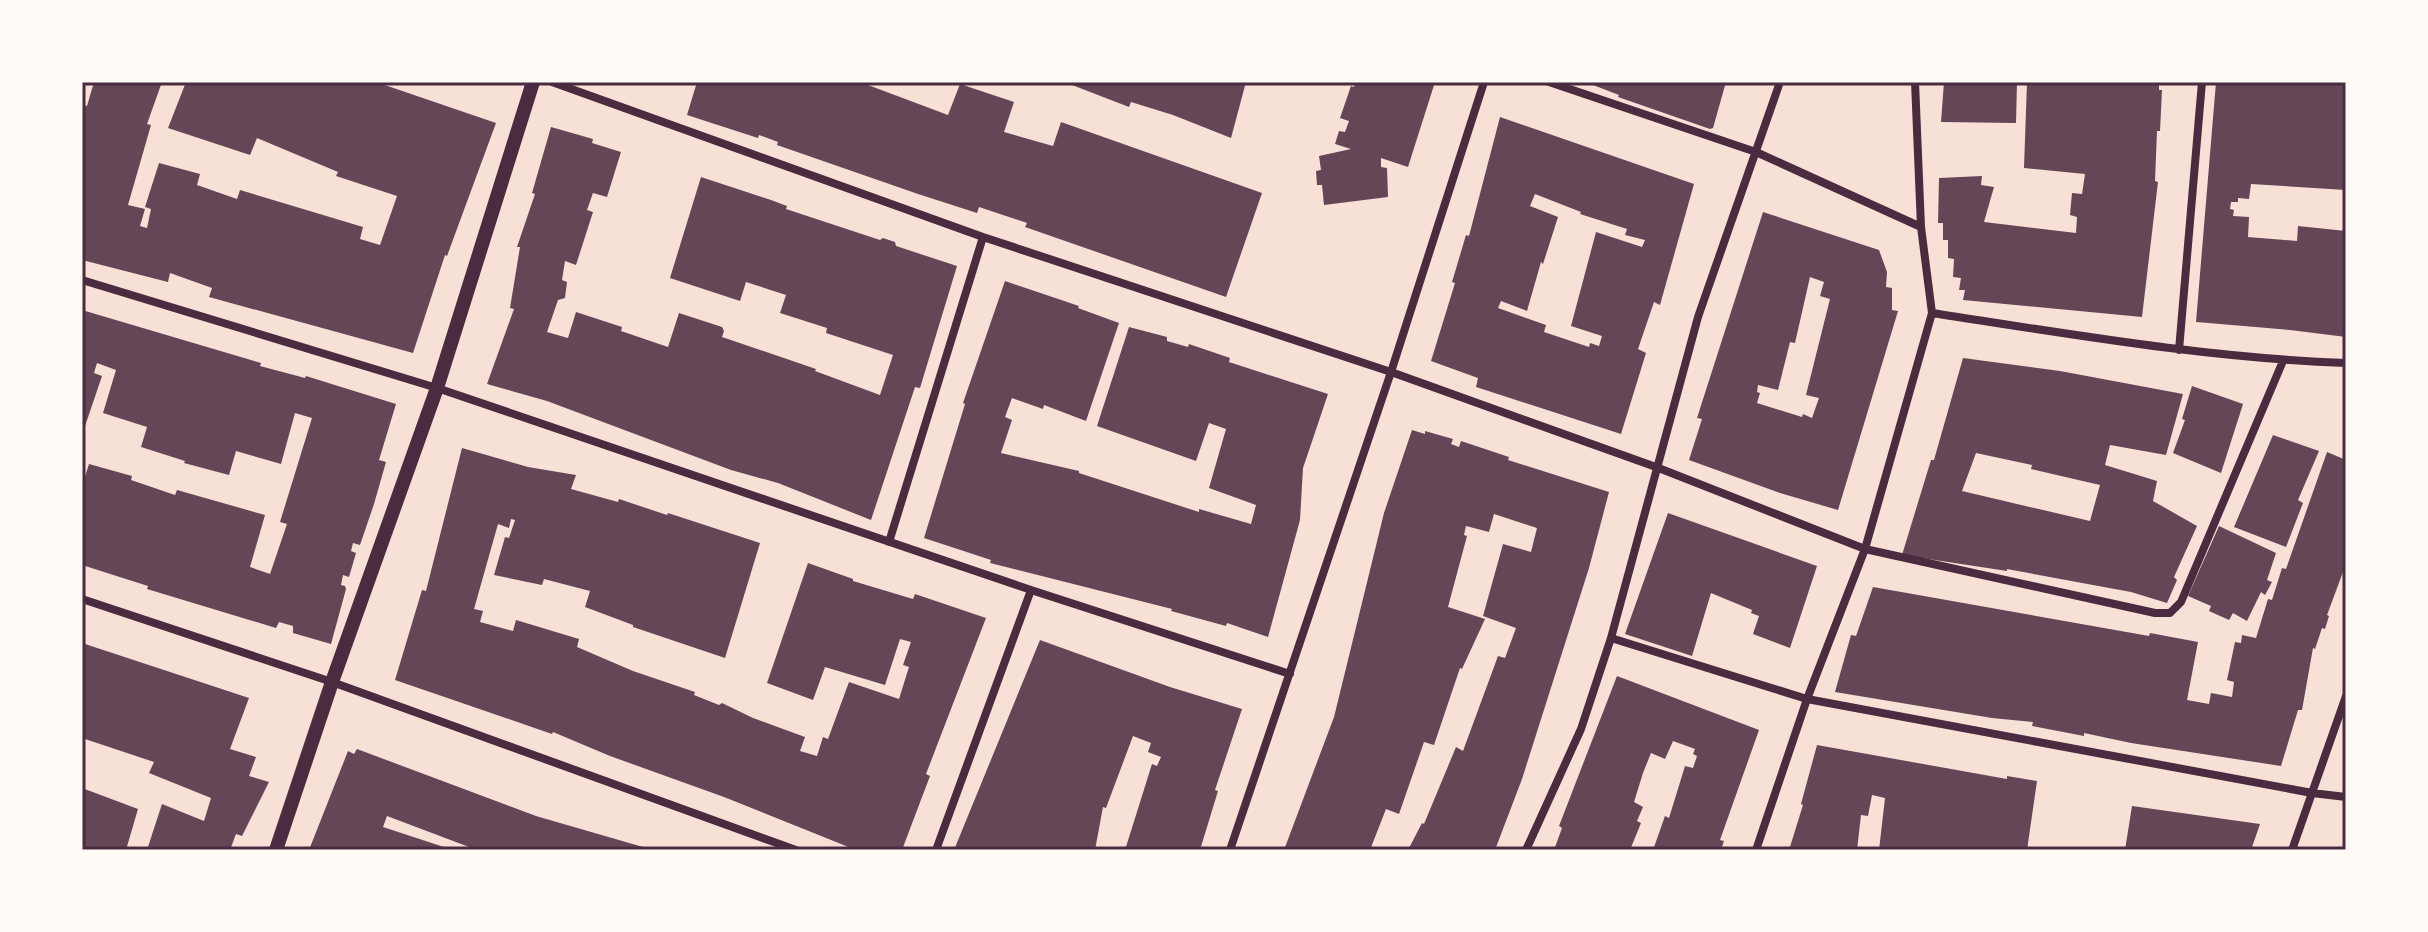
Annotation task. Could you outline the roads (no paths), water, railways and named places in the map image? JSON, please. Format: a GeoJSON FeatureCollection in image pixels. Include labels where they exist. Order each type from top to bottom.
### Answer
{"type":"FeatureCollection","features":[{"type":"Feature","properties":{"kind":"street"},"geometry":{"type":"LineString","coordinates":[[276,850],[332,682],[437,388],[533,82]]}},
{"type":"Feature","properties":{"kind":"street"},"geometry":{"type":"LineString","coordinates":[[552,82],[983,237],[1391,372],[1656,467],[1865,549],[2155,613],[2170,613],[2181,602],[2283,361]]}},
{"type":"Feature","properties":{"kind":"street"},"geometry":{"type":"LineString","coordinates":[[1230,850],[1391,372],[1484,82]]}},
{"type":"Feature","properties":{"kind":"street"},"geometry":{"type":"LineString","coordinates":[[1549,82],[1756,152],[1921,227]]}},
{"type":"Feature","properties":{"kind":"street"},"geometry":{"type":"LineString","coordinates":[[1526,850],[1581,729],[1611,638],[1698,317],[1780,82]]}},
{"type":"Feature","properties":{"kind":"street"},"geometry":{"type":"LineString","coordinates":[[1756,850],[1807,699],[1865,549],[1932,313],[1921,227],[1915,82]]}},
{"type":"Feature","properties":{"kind":"street"},"geometry":{"type":"LineString","coordinates":[[2179,350],[2202,82]]}},
{"type":"Feature","properties":{"kind":"street"},"geometry":{"type":"LineString","coordinates":[[889,542],[983,237]]}},
{"type":"Feature","properties":{"kind":"street"},"geometry":{"type":"LineString","coordinates":[[82,280],[437,388],[1031,590],[1290,674]]}},
{"type":"Feature","properties":{"kind":"street"},"geometry":{"type":"LineString","coordinates":[[1932,313],[2179,350],[2283,361],[2346,363]]}},
{"type":"Feature","properties":{"kind":"street"},"geometry":{"type":"LineString","coordinates":[[936,850],[1031,590]]}},
{"type":"Feature","properties":{"kind":"street"},"geometry":{"type":"LineString","coordinates":[[82,599],[332,682],[796,850]]}},
{"type":"Feature","properties":{"kind":"street"},"geometry":{"type":"LineString","coordinates":[[1611,638],[1807,699],[2346,797]]}},
{"type":"Feature","properties":{"kind":"street"},"geometry":{"type":"LineString","coordinates":[[2292,850],[2346,696]]}}]}
